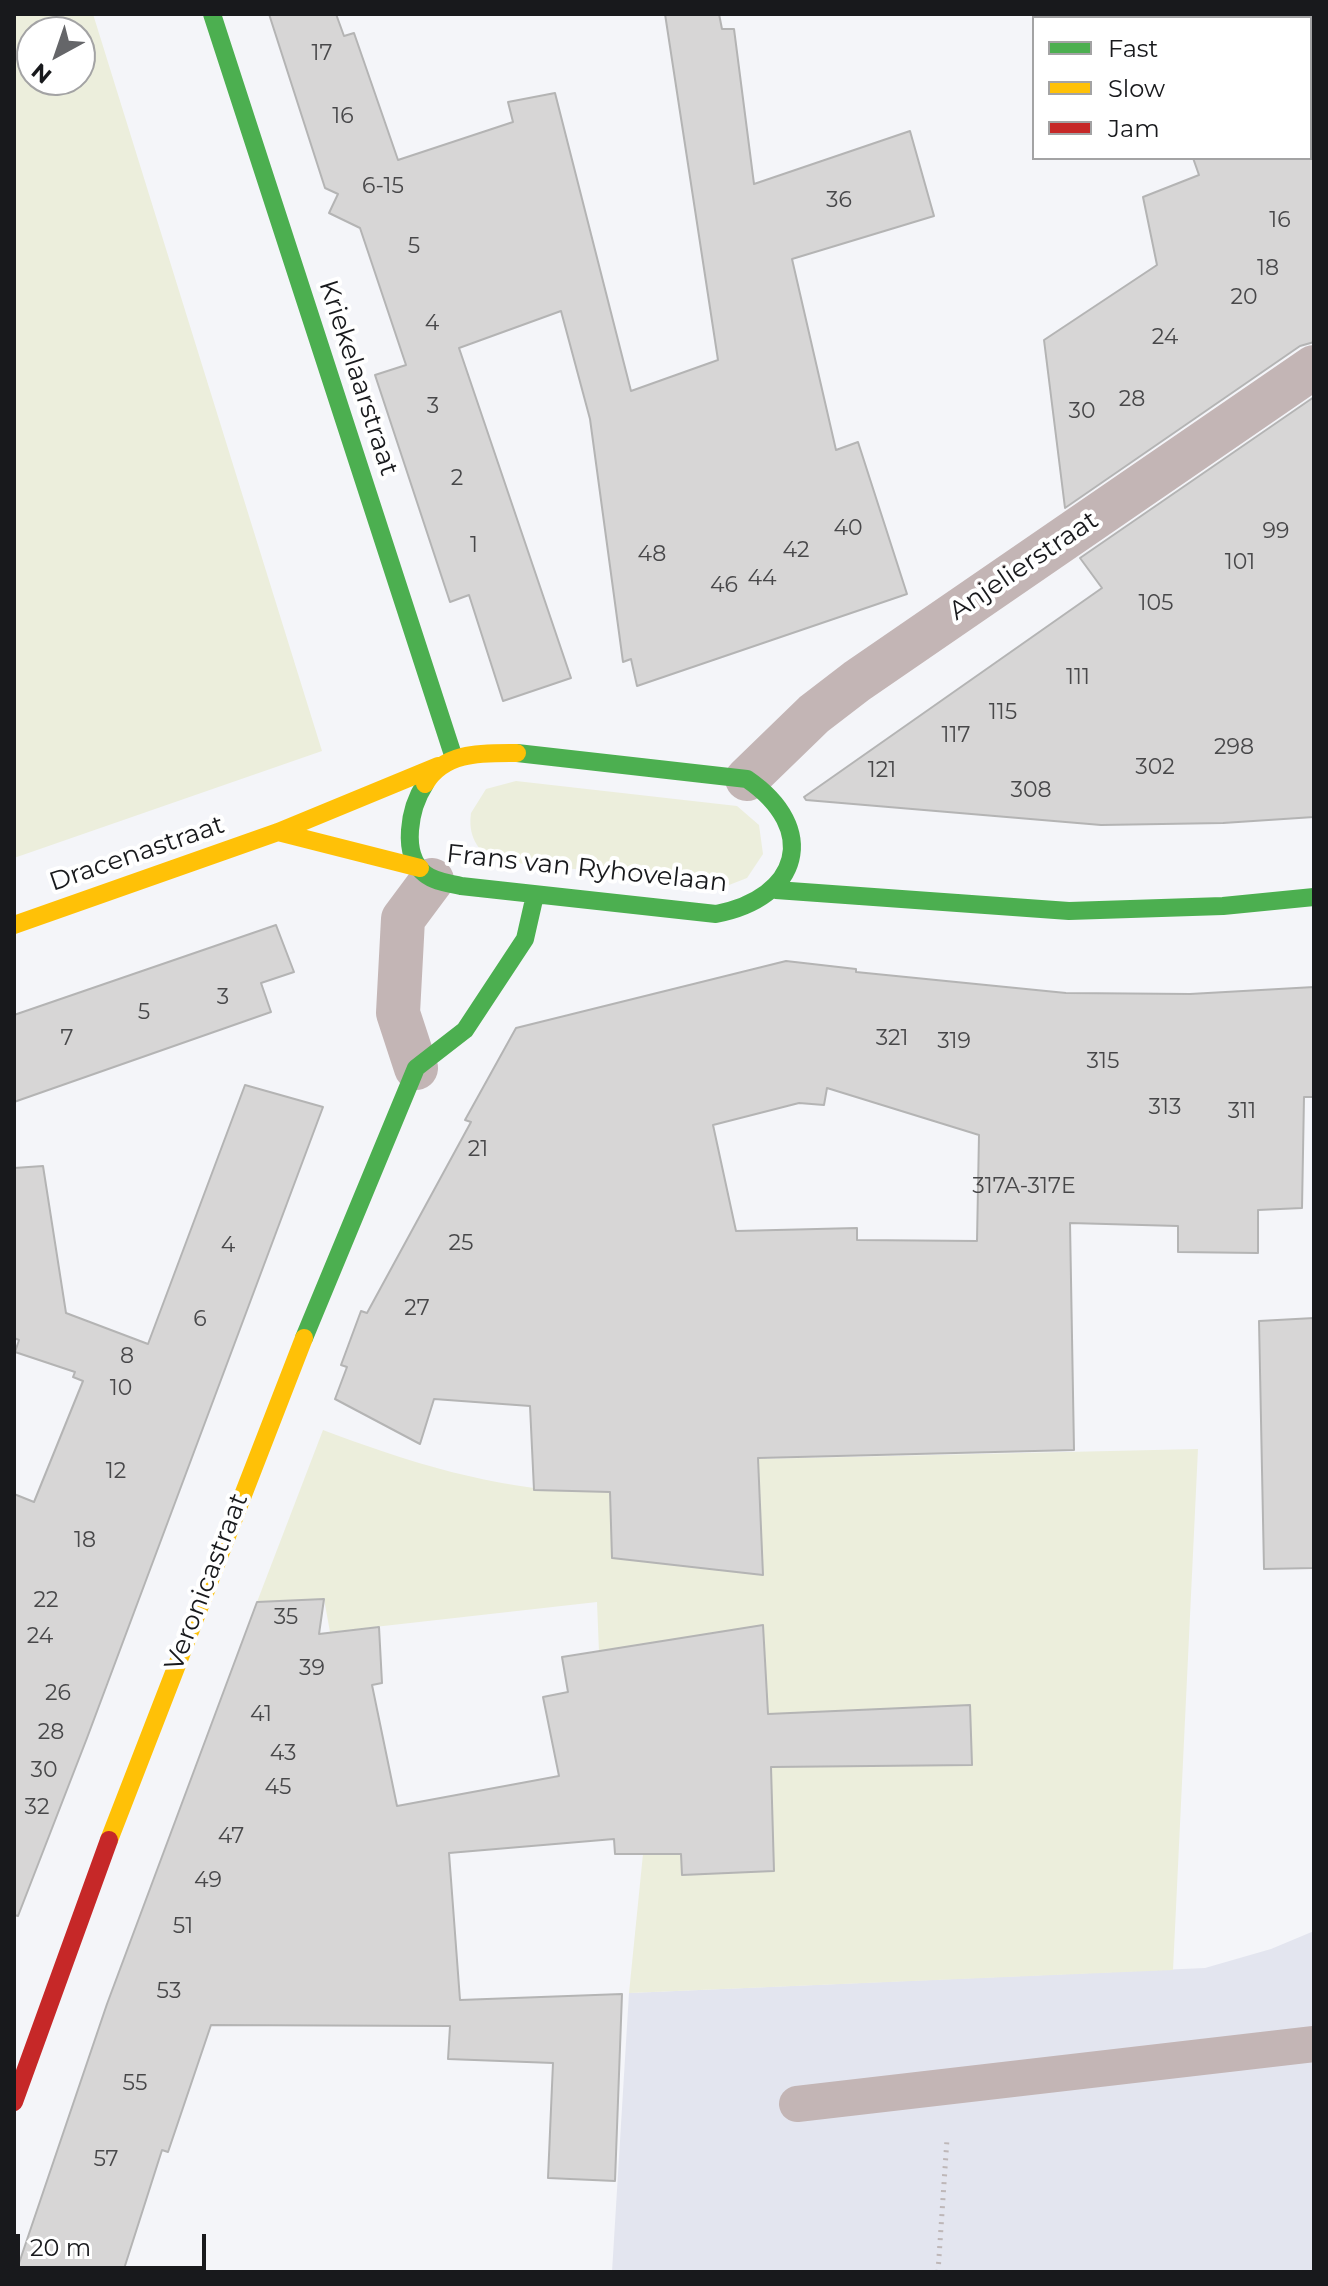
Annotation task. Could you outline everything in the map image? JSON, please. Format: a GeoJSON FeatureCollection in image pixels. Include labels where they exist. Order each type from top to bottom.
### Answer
{"type":"FeatureCollection","features":[{"type":"Feature","properties":{"kind":"street","name":"Kriekelaarstraat"},"geometry":{"type":"LineString","coordinates":[[212,14],[446,762]]}},
{"type":"Feature","properties":{"kind":"street","name":"Anjelierstraat"},"geometry":{"type":"LineString","coordinates":[[747,779],[814,714],[857,681],[1314,367]]}},
{"type":"Feature","properties":{"kind":"street"},"geometry":{"type":"LineString","coordinates":[[446,762],[517,753],[747,779],[774,798],[790,827],[791,860],[776,890],[1069,911],[1223,906],[1314,897]]}},
{"type":"Feature","properties":{"kind":"street","name":"Dracenastraat"},"geometry":{"type":"LineString","coordinates":[[14,925],[278,832],[446,762]]}},
{"type":"Feature","properties":{"kind":"street","name":"Frans van Ryhovelaan"},"geometry":{"type":"LineString","coordinates":[[446,762],[426,778],[412,807],[409,825],[426,874],[535,895],[716,914],[749,909],[776,890]]}},
{"type":"Feature","properties":{"kind":"street"},"geometry":{"type":"LineString","coordinates":[[278,832],[426,874],[403,919],[398,1013],[416,1068]]}},
{"type":"Feature","properties":{"kind":"street","name":"Veronicastraat"},"geometry":{"type":"LineString","coordinates":[[14,2102],[141,1753],[268,1424],[416,1068],[465,1030],[525,939],[535,895]]}},
{"type":"Feature","properties":{"kind":"lane"},"geometry":{"type":"LineString","coordinates":[[797,2104],[1314,2044]]}},
{"type":"Feature","properties":{"kind":"path"},"geometry":{"type":"LineString","coordinates":[[938,2272],[951,2086]]}},
{"type":"Feature","properties":{"kind":"shaded area"},"geometry":{"type":"Polygon","coordinates":[[[1314,1931],[1314,2272],[612,2272],[629,1993],[1205,1968],[1271,1949],[1314,1931]]]}},
{"type":"Feature","properties":{"kind":"green space"},"geometry":{"type":"Polygon","coordinates":[[[14,14],[93,14],[16,16],[16,96],[96,96],[96,24],[322,751],[14,858],[14,14]]]}},
{"type":"Feature","properties":{"kind":"green space"},"geometry":{"type":"Polygon","coordinates":[[[516,781],[737,806],[759,825],[763,854],[747,878],[729,885],[497,861],[484,853],[475,842],[471,813],[486,789],[516,781]]]}},
{"type":"Feature","properties":{"kind":"green space"},"geometry":{"type":"Polygon","coordinates":[[[323,1430],[387,1453],[484,1480],[585,1492],[583,1463],[1198,1449],[1173,1970],[629,1993],[643,1854],[599,1652],[597,1602],[330,1632],[324,1599],[257,1602],[323,1430]]]}},
{"type":"Feature","properties":{"kind":"building"},"geometry":{"type":"Polygon","coordinates":[[[269,14],[336,14],[344,36],[354,33],[398,160],[513,122],[508,102],[555,93],[631,391],[718,360],[665,14],[719,14],[722,29],[734,29],[754,184],[910,131],[934,216],[792,259],[836,450],[858,442],[907,594],[637,686],[631,659],[623,662],[590,419],[561,311],[459,348],[571,678],[503,701],[469,595],[450,602],[375,375],[406,365],[360,228],[329,213],[338,194],[325,188],[269,14]]]}},
{"type":"Feature","properties":{"kind":"building"},"geometry":{"type":"Polygon","coordinates":[[[1314,158],[1314,342],[1300,346],[1065,508],[1044,340],[1157,265],[1143,197],[1199,175],[1194,160],[1314,158]]]}},
{"type":"Feature","properties":{"kind":"building"},"geometry":{"type":"Polygon","coordinates":[[[1314,397],[1314,817],[1223,823],[1101,825],[806,800],[804,797],[1102,588],[1080,558],[1314,397]]]}},
{"type":"Feature","properties":{"kind":"building"},"geometry":{"type":"Polygon","coordinates":[[[276,925],[294,972],[261,983],[271,1012],[14,1102],[14,1015],[276,925]]]}},
{"type":"Feature","properties":{"kind":"building"},"geometry":{"type":"Polygon","coordinates":[[[786,961],[856,969],[856,972],[1066,993],[1190,994],[1314,987],[1314,1097],[1304,1097],[1302,1208],[1258,1210],[1258,1253],[1178,1252],[1178,1226],[1070,1223],[1074,1450],[758,1458],[763,1575],[612,1558],[610,1492],[534,1490],[530,1406],[434,1399],[420,1444],[335,1399],[347,1367],[341,1365],[361,1311],[367,1313],[471,1122],[465,1120],[516,1028],[786,961]],[[827,1088],[824,1105],[799,1103],[713,1125],[736,1231],[857,1228],[857,1240],[977,1241],[979,1135],[827,1088]]]}},
{"type":"Feature","properties":{"kind":"building"},"geometry":{"type":"Polygon","coordinates":[[[245,1085],[323,1107],[87,1738],[18,1916],[14,1915],[14,1494],[34,1502],[83,1381],[73,1377],[75,1372],[15,1352],[19,1340],[14,1338],[14,1168],[43,1166],[66,1313],[148,1344],[245,1085]]]}},
{"type":"Feature","properties":{"kind":"building"},"geometry":{"type":"Polygon","coordinates":[[[1314,1318],[1314,1568],[1264,1569],[1259,1321],[1314,1318]]]}},
{"type":"Feature","properties":{"kind":"building"},"geometry":{"type":"Polygon","coordinates":[[[324,1599],[319,1634],[379,1627],[382,1683],[372,1685],[397,1806],[559,1776],[543,1697],[568,1692],[562,1657],[763,1625],[768,1714],[970,1705],[972,1765],[771,1767],[774,1871],[682,1875],[681,1854],[615,1854],[614,1839],[449,1853],[460,2000],[622,1994],[615,2181],[548,2178],[553,2063],[448,2059],[450,2026],[211,2025],[168,2152],[162,2150],[123,2272],[16,2272],[107,2004],[257,1602],[324,1599]]]}},
{"type":"Feature","properties":{"kind":"traffic: fast"},"geometry":{"type":"LineString","coordinates":[[212,14],[454,758]]}},
{"type":"Feature","properties":{"kind":"traffic: fast"},"geometry":{"type":"LineString","coordinates":[[425,784],[412,817],[412,855],[429,877],[461,886],[716,914],[744,906],[767,893],[782,877],[790,859],[791,839],[785,819],[770,798],[747,779],[517,753]]}},
{"type":"Feature","properties":{"kind":"traffic: fast"},"geometry":{"type":"LineString","coordinates":[[776,890],[1069,911],[1223,906],[1314,897]]}},
{"type":"Feature","properties":{"kind":"traffic: fast"},"geometry":{"type":"LineString","coordinates":[[304,1338],[416,1068],[465,1030],[525,939],[535,895]]}},
{"type":"Feature","properties":{"kind":"traffic: slow"},"geometry":{"type":"LineString","coordinates":[[425,784],[433,773],[453,760],[478,754],[517,753]]}},
{"type":"Feature","properties":{"kind":"traffic: slow"},"geometry":{"type":"LineString","coordinates":[[14,925],[278,832],[438,766]]}},
{"type":"Feature","properties":{"kind":"traffic: slow"},"geometry":{"type":"LineString","coordinates":[[278,832],[420,868]]}},
{"type":"Feature","properties":{"kind":"traffic: slow"},"geometry":{"type":"LineString","coordinates":[[109,1840],[304,1338]]}},
{"type":"Feature","properties":{"kind":"traffic: jam"},"geometry":{"type":"LineString","coordinates":[[14,2102],[109,1840]]}}]}
